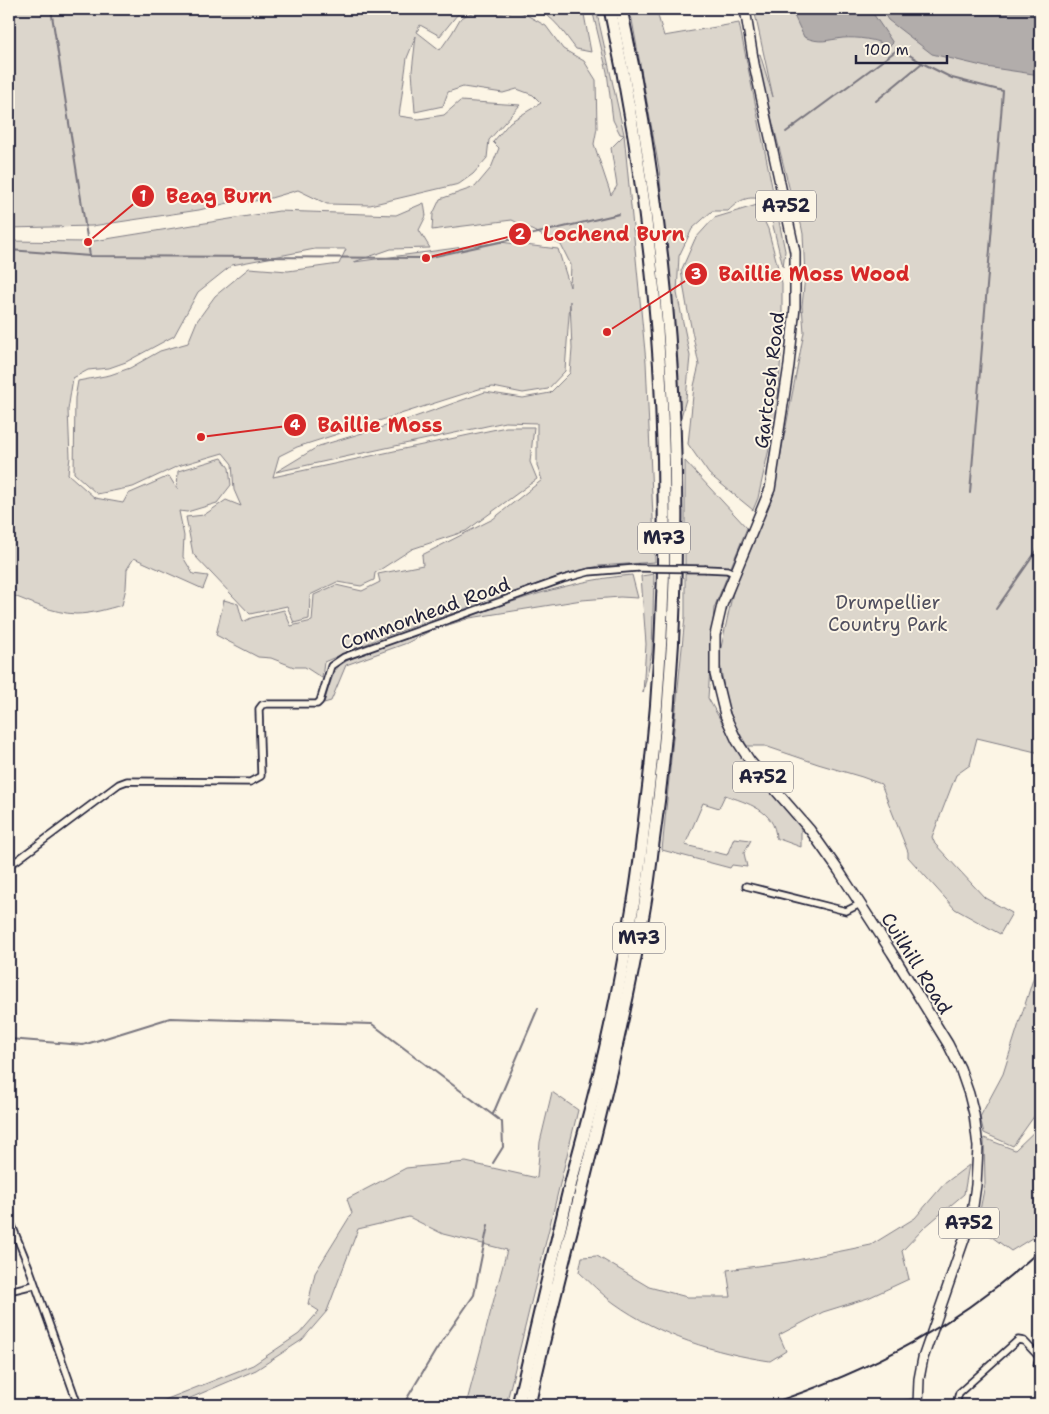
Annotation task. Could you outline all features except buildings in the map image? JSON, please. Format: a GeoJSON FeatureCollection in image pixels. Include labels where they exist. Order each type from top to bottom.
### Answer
{"type":"FeatureCollection","features":[{"type":"Feature","properties":{"kind":"highway","name":"M73"},"geometry":{"type":"LineString","coordinates":[[518,1405],[550,1267],[616,1002],[639,866],[653,756],[660,672],[665,518],[660,372],[653,285],[640,174],[622,64],[610,9]]}},
{"type":"Feature","properties":{"kind":"highway","name":"M73"},"geometry":{"type":"LineString","coordinates":[[529,1405],[561,1266],[622,1023],[643,917],[660,792],[672,659],[676,519],[672,375],[665,288],[652,175],[633,63],[621,9]]}},
{"type":"Feature","properties":{"kind":"main road","name":"Gartcosh Road"},"geometry":{"type":"LineString","coordinates":[[734,573],[770,489],[788,373],[795,307],[795,252],[754,64],[745,9]]}},
{"type":"Feature","properties":{"kind":"main road","name":"Cuilhill Road"},"geometry":{"type":"LineString","coordinates":[[734,573],[722,605],[714,645],[715,674],[724,715],[750,762],[810,830],[892,953],[954,1056],[970,1094],[977,1133],[978,1163],[973,1206],[968,1228],[923,1358],[919,1379],[918,1403]]}},
{"type":"Feature","properties":{"kind":"street","name":"Commonhead Road"},"geometry":{"type":"LineString","coordinates":[[9,862],[16,861],[119,784],[127,781],[250,782],[261,776],[259,709],[266,704],[317,704],[320,701],[331,666],[344,657],[563,579],[589,572],[637,568],[727,570],[734,573]]}},
{"type":"Feature","properties":{"kind":"street"},"geometry":{"type":"LineString","coordinates":[[746,886],[846,911],[860,904]]}},
{"type":"Feature","properties":{"kind":"street"},"geometry":{"type":"LineString","coordinates":[[9,1218],[30,1270],[78,1405]]}},
{"type":"Feature","properties":{"kind":"street"},"geometry":{"type":"LineString","coordinates":[[9,1291],[34,1285]]}},
{"type":"Feature","properties":{"kind":"street"},"geometry":{"type":"LineString","coordinates":[[960,1405],[957,1400],[959,1393],[1018,1340],[1024,1341],[1040,1358],[1037,1365],[1040,1370]]}},
{"type":"Feature","properties":{"kind":"street"},"geometry":{"type":"LineString","coordinates":[[901,1405],[918,1403]]}},
{"type":"Feature","properties":{"kind":"green space"},"geometry":{"type":"Polygon","coordinates":[[[9,9],[468,9],[457,15],[440,36],[420,25],[417,32],[440,50],[460,19],[468,14],[479,12],[502,13],[518,10],[546,26],[563,49],[584,61],[596,80],[597,128],[594,144],[611,195],[617,186],[611,148],[624,135],[620,134],[613,120],[607,72],[592,9],[596,9],[624,134],[646,362],[655,562],[599,566],[572,572],[378,639],[324,662],[322,678],[305,667],[294,667],[271,658],[258,657],[216,635],[224,600],[238,604],[243,622],[251,618],[284,610],[291,626],[312,621],[314,595],[336,585],[362,591],[380,582],[378,574],[423,565],[422,555],[493,519],[542,480],[537,466],[537,423],[505,422],[276,472],[319,446],[409,419],[485,392],[523,398],[550,393],[570,373],[572,349],[570,301],[565,371],[548,389],[523,393],[493,387],[479,389],[297,447],[279,456],[273,477],[506,427],[534,427],[530,462],[537,479],[466,531],[412,549],[375,573],[374,580],[361,586],[337,582],[310,595],[309,619],[294,623],[287,606],[250,614],[193,554],[186,517],[204,515],[226,500],[241,506],[234,490],[232,464],[223,453],[178,466],[133,487],[97,494],[74,473],[75,398],[78,381],[110,375],[130,368],[160,351],[188,343],[197,321],[215,296],[249,268],[288,271],[339,264],[346,249],[315,249],[232,265],[198,292],[174,336],[126,362],[109,368],[88,370],[73,378],[68,410],[70,457],[68,474],[95,498],[123,503],[128,494],[169,476],[177,489],[178,471],[222,458],[229,468],[231,485],[217,503],[187,512],[179,511],[184,536],[183,557],[193,574],[208,576],[203,589],[134,558],[127,569],[126,588],[122,605],[76,614],[42,607],[9,594],[9,241],[88,242],[279,211],[396,215],[424,203],[426,216],[419,230],[430,248],[391,249],[354,262],[500,242],[558,249],[570,287],[571,265],[561,245],[512,220],[432,230],[433,214],[440,199],[475,187],[491,168],[499,148],[493,142],[510,122],[541,103],[533,95],[517,89],[503,93],[463,87],[448,92],[443,106],[415,112],[412,71],[416,36],[407,58],[399,116],[419,119],[444,115],[460,101],[520,105],[489,140],[487,158],[473,174],[459,184],[370,205],[327,204],[298,190],[249,202],[245,199],[199,210],[92,226],[9,228],[9,9]]]}},
{"type":"Feature","properties":{"kind":"green space"},"geometry":{"type":"Polygon","coordinates":[[[536,9],[583,9],[591,52],[576,49],[554,21],[536,9]]]}},
{"type":"Feature","properties":{"kind":"green space"},"geometry":{"type":"Polygon","coordinates":[[[630,9],[656,9],[664,36],[739,23],[785,251],[783,267],[767,201],[761,199],[746,199],[737,203],[728,211],[712,211],[692,229],[679,256],[677,293],[690,356],[686,399],[681,417],[659,168],[630,9]]]}},
{"type":"Feature","properties":{"kind":"green space","name":"Drumpellier Country Park"},"geometry":{"type":"Polygon","coordinates":[[[754,9],[1040,9],[1040,753],[977,738],[970,765],[956,775],[932,837],[935,844],[985,898],[1012,913],[1000,934],[955,909],[908,857],[908,852],[881,784],[765,746],[747,746],[734,723],[726,701],[719,657],[733,592],[777,474],[804,332],[802,306],[805,276],[803,234],[793,203],[756,56],[760,54],[773,97],[754,9]]]}},
{"type":"Feature","properties":{"kind":"green space"},"geometry":{"type":"Polygon","coordinates":[[[757,205],[768,229],[782,283],[782,338],[777,413],[758,498],[753,510],[709,474],[688,444],[694,386],[699,365],[681,271],[695,239],[714,218],[757,205]]]}},
{"type":"Feature","properties":{"kind":"green space"},"geometry":{"type":"Polygon","coordinates":[[[685,461],[747,528],[714,608],[708,698],[738,751],[801,826],[801,847],[776,838],[771,821],[765,814],[751,805],[725,795],[719,808],[703,803],[685,845],[727,855],[734,838],[751,840],[744,853],[747,867],[732,865],[730,868],[662,850],[685,617],[685,461]]]}},
{"type":"Feature","properties":{"kind":"green space"},"geometry":{"type":"Polygon","coordinates":[[[654,574],[652,652],[643,693],[646,644],[641,576],[654,574]]]}},
{"type":"Feature","properties":{"kind":"green space"},"geometry":{"type":"Polygon","coordinates":[[[632,575],[638,598],[620,597],[582,600],[470,618],[430,631],[407,643],[346,665],[331,701],[324,703],[336,670],[344,662],[353,658],[386,645],[522,599],[576,584],[632,575]]]}},
{"type":"Feature","properties":{"kind":"green space"},"geometry":{"type":"Polygon","coordinates":[[[1040,957],[1040,1108],[1013,1146],[984,1133],[980,1117],[1003,1074],[1040,957]]]}},
{"type":"Feature","properties":{"kind":"green space"},"geometry":{"type":"Polygon","coordinates":[[[552,1092],[578,1110],[506,1405],[466,1405],[507,1250],[443,1234],[409,1217],[358,1229],[327,1311],[302,1340],[256,1370],[174,1405],[152,1405],[253,1365],[299,1334],[319,1311],[308,1304],[315,1273],[352,1213],[347,1199],[406,1168],[466,1162],[537,1178],[540,1142],[552,1092]]]}},
{"type":"Feature","properties":{"kind":"green space"},"geometry":{"type":"Polygon","coordinates":[[[1040,1126],[1040,1233],[1011,1251],[977,1226],[985,1184],[984,1138],[1015,1150],[1040,1126]]]}},
{"type":"Feature","properties":{"kind":"green space"},"geometry":{"type":"Polygon","coordinates":[[[969,1165],[964,1194],[925,1227],[902,1251],[909,1279],[868,1298],[823,1312],[779,1335],[786,1351],[770,1361],[709,1348],[669,1334],[632,1315],[614,1303],[579,1272],[582,1257],[597,1256],[649,1287],[687,1297],[731,1297],[727,1270],[787,1262],[871,1245],[915,1218],[944,1184],[969,1165]]]}},
{"type":"Feature","properties":{"kind":"shaded area"},"geometry":{"type":"Polygon","coordinates":[[[791,9],[870,9],[893,43],[889,47],[873,40],[861,38],[824,41],[804,37],[791,9]]]}},
{"type":"Feature","properties":{"kind":"shaded area"},"geometry":{"type":"Polygon","coordinates":[[[881,9],[1040,9],[1040,75],[986,67],[932,54],[888,20],[881,9]]]}},
{"type":"Feature","properties":{"kind":"waterway"},"geometry":{"type":"LineString","coordinates":[[51,9],[90,256]]}},
{"type":"Feature","properties":{"kind":"waterway"},"geometry":{"type":"LineString","coordinates":[[786,132],[897,50],[896,47]]}},
{"type":"Feature","properties":{"kind":"waterway"},"geometry":{"type":"LineString","coordinates":[[876,101],[922,63],[897,48]]}},
{"type":"Feature","properties":{"kind":"waterway"},"geometry":{"type":"LineString","coordinates":[[922,63],[952,78],[1003,91],[970,493]]}},
{"type":"Feature","properties":{"kind":"waterway"},"geometry":{"type":"LineString","coordinates":[[9,250],[90,256],[426,258],[619,214]]}},
{"type":"Feature","properties":{"kind":"waterway"},"geometry":{"type":"LineString","coordinates":[[1040,351],[1037,355],[1036,388],[1040,388]]}},
{"type":"Feature","properties":{"kind":"waterway"},"geometry":{"type":"LineString","coordinates":[[996,609],[1040,546]]}},
{"type":"Feature","properties":{"kind":"waterway"},"geometry":{"type":"LineString","coordinates":[[493,1114],[538,1008]]}},
{"type":"Feature","properties":{"kind":"waterway"},"geometry":{"type":"LineString","coordinates":[[9,1039],[83,1045],[170,1018],[372,1024],[502,1122],[503,1147],[493,1163]]}},
{"type":"Feature","properties":{"kind":"waterway"},"geometry":{"type":"LineString","coordinates":[[403,1405],[436,1350],[474,1295],[488,1225]]}},
{"type":"Feature","properties":{"kind":"railway"},"geometry":{"type":"LineString","coordinates":[[766,1405],[842,1377],[912,1343],[977,1301],[1040,1250]]}},
{"type":"Feature","properties":{"kind":"place","name":"Beag Burn"},"geometry":{"type":"Point","coordinates":[88,242]}},
{"type":"Feature","properties":{"kind":"place","name":"Lochend Burn"},"geometry":{"type":"Point","coordinates":[426,258]}},
{"type":"Feature","properties":{"kind":"place","name":"Baillie Moss Wood"},"geometry":{"type":"Point","coordinates":[607,332]}},
{"type":"Feature","properties":{"kind":"place","name":"Baillie Moss"},"geometry":{"type":"Point","coordinates":[201,437]}}]}
